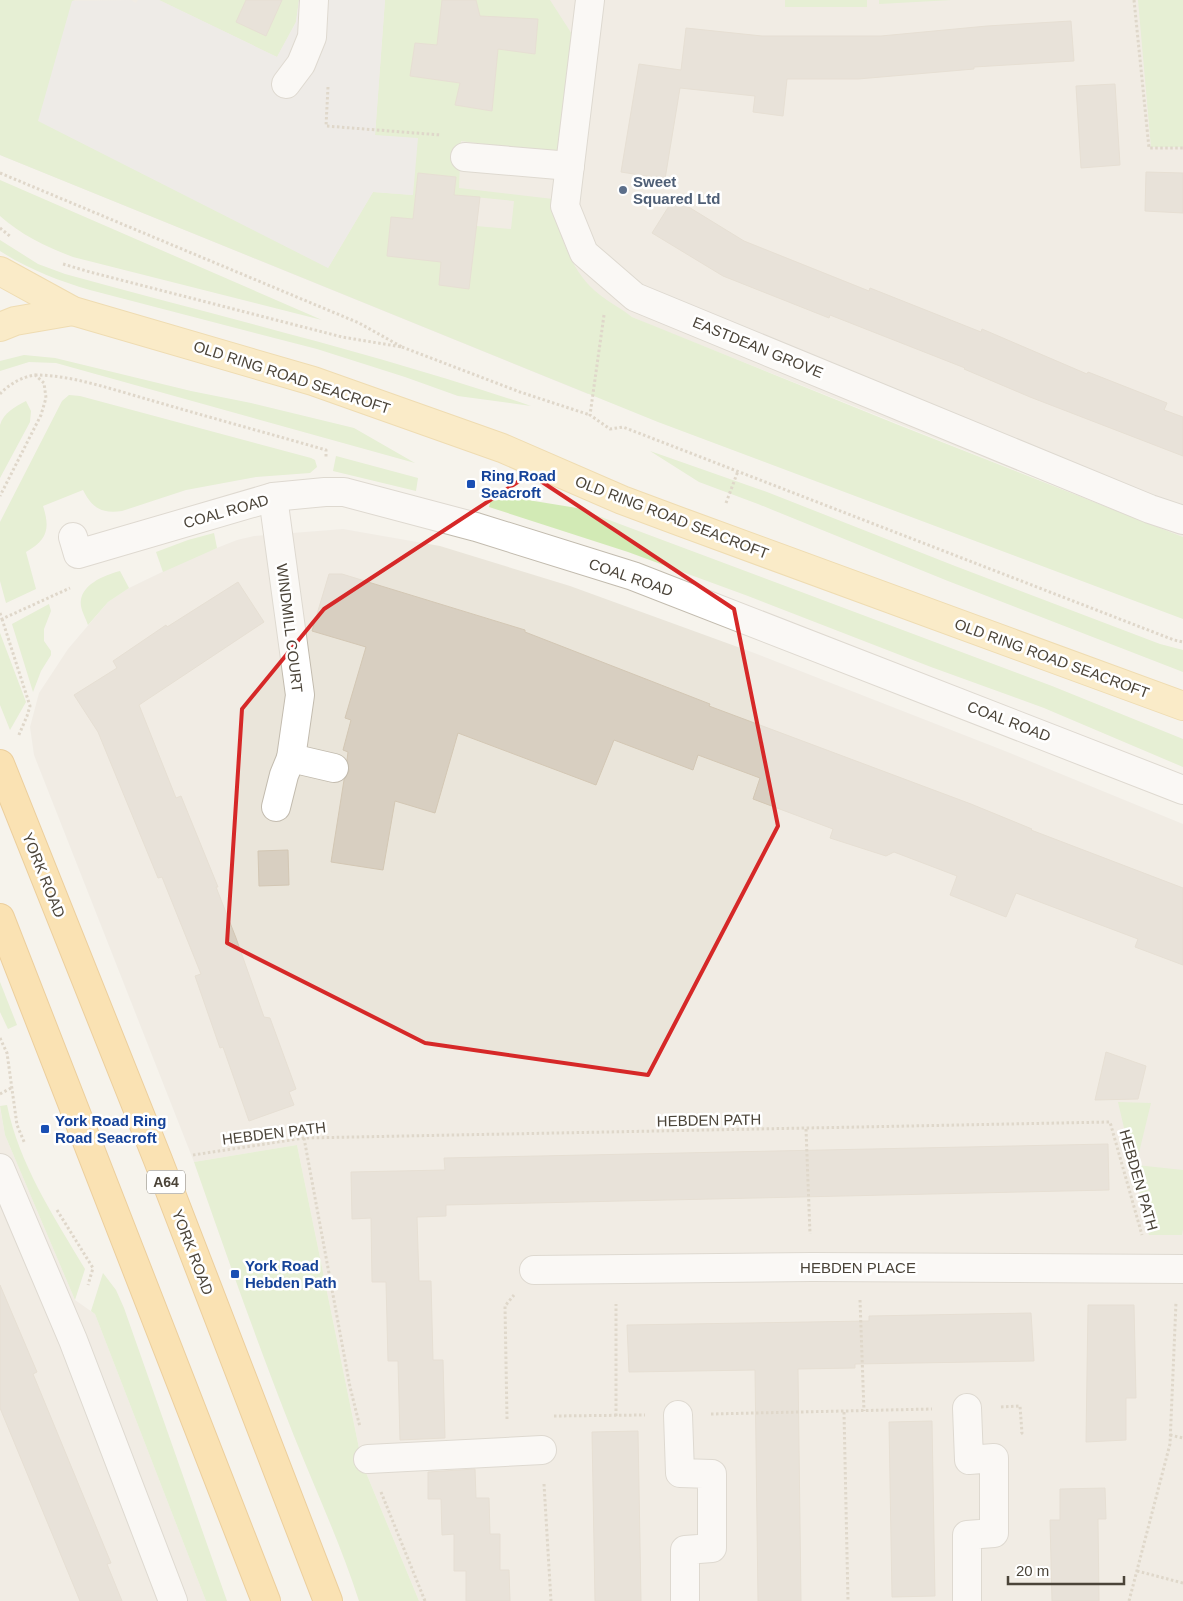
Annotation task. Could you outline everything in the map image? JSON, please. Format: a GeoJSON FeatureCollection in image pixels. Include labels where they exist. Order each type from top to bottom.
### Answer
{"type":"FeatureCollection","features":[{"type":"Feature","properties":{"kind":"highway","name":"YORK ROAD"},"geometry":{"type":"LineString","coordinates":[[0,764],[158,1160],[328,1601]]}},
{"type":"Feature","properties":{"kind":"highway"},"geometry":{"type":"LineString","coordinates":[[0,918],[266,1601]]}},
{"type":"Feature","properties":{"kind":"main road","name":"OLD RING ROAD SEACROFT"},"geometry":{"type":"LineString","coordinates":[[0,271],[73,311],[322,384],[502,448],[622,500],[1183,706]]}},
{"type":"Feature","properties":{"kind":"main road","name":"OLD RING ROAD SEACROFT"},"geometry":{"type":"LineString","coordinates":[[0,327],[15,321],[73,311]]}},
{"type":"Feature","properties":{"kind":"street"},"geometry":{"type":"LineString","coordinates":[[286,84],[301,64],[312,36],[314,0]]}},
{"type":"Feature","properties":{"kind":"street","name":"EASTDEAN GROVE"},"geometry":{"type":"LineString","coordinates":[[590,0],[565,206],[584,253],[635,296],[1141,505],[1183,520]]}},
{"type":"Feature","properties":{"kind":"street"},"geometry":{"type":"LineString","coordinates":[[465,157],[570,166]]}},
{"type":"Feature","properties":{"kind":"street","name":"COAL ROAD"},"geometry":{"type":"LineString","coordinates":[[75,545],[273,497],[344,492],[467,525],[633,576],[1183,790]]}},
{"type":"Feature","properties":{"kind":"street","name":"WINDMILL COURT"},"geometry":{"type":"LineString","coordinates":[[273,497],[300,695],[291,758],[284,775],[276,807]]}},
{"type":"Feature","properties":{"kind":"street"},"geometry":{"type":"LineString","coordinates":[[291,758],[334,768]]}},
{"type":"Feature","properties":{"kind":"street"},"geometry":{"type":"LineString","coordinates":[[0,1168],[73,1340],[173,1601]]}},
{"type":"Feature","properties":{"kind":"street","name":"HEBDEN PLACE"},"geometry":{"type":"LineString","coordinates":[[534,1270],[812,1267],[1171,1268]]}},
{"type":"Feature","properties":{"kind":"street"},"geometry":{"type":"LineString","coordinates":[[967,1408],[969,1460],[994,1458],[994,1533],[967,1535],[967,1601]]}},
{"type":"Feature","properties":{"kind":"street"},"geometry":{"type":"LineString","coordinates":[[678,1415],[680,1474],[712,1474],[712,1548],[685,1550],[685,1601]]}},
{"type":"Feature","properties":{"kind":"street"},"geometry":{"type":"LineString","coordinates":[[368,1459],[542,1450]]}},
{"type":"Feature","properties":{"kind":"path"},"geometry":{"type":"LineString","coordinates":[[1134,0],[1150,148],[1183,148]]}},
{"type":"Feature","properties":{"kind":"path"},"geometry":{"type":"LineString","coordinates":[[328,79],[326,126],[466,137],[465,157]]}},
{"type":"Feature","properties":{"kind":"path"},"geometry":{"type":"LineString","coordinates":[[0,173],[359,323],[402,347],[520,392],[590,415],[610,429],[623,427],[1183,642]]}},
{"type":"Feature","properties":{"kind":"path"},"geometry":{"type":"LineString","coordinates":[[0,228],[18,241]]}},
{"type":"Feature","properties":{"kind":"path"},"geometry":{"type":"LineString","coordinates":[[59,262],[90,272],[342,337],[402,347]]}},
{"type":"Feature","properties":{"kind":"path"},"geometry":{"type":"LineString","coordinates":[[590,415],[610,275]]}},
{"type":"Feature","properties":{"kind":"path"},"geometry":{"type":"LineString","coordinates":[[0,496],[41,415],[46,398],[44,383],[35,375]]}},
{"type":"Feature","properties":{"kind":"path"},"geometry":{"type":"LineString","coordinates":[[0,394],[4,389],[25,377],[49,375],[119,392],[326,450],[325,492]]}},
{"type":"Feature","properties":{"kind":"path"},"geometry":{"type":"LineString","coordinates":[[2,619],[84,581],[75,545]]}},
{"type":"Feature","properties":{"kind":"path"},"geometry":{"type":"LineString","coordinates":[[0,613],[30,706],[27,716]]}},
{"type":"Feature","properties":{"kind":"path"},"geometry":{"type":"LineString","coordinates":[[0,1094],[11,1088]]}},
{"type":"Feature","properties":{"kind":"path","name":"HEBDEN PATH"},"geometry":{"type":"LineString","coordinates":[[158,1160],[304,1138],[1110,1122],[1171,1268]]}},
{"type":"Feature","properties":{"kind":"path"},"geometry":{"type":"LineString","coordinates":[[806,1129],[812,1267]]}},
{"type":"Feature","properties":{"kind":"path"},"geometry":{"type":"LineString","coordinates":[[304,1138],[350,1386],[368,1459],[425,1601]]}},
{"type":"Feature","properties":{"kind":"path"},"geometry":{"type":"LineString","coordinates":[[859,1267],[864,1411]]}},
{"type":"Feature","properties":{"kind":"path"},"geometry":{"type":"LineString","coordinates":[[616,1268],[616,1416]]}},
{"type":"Feature","properties":{"kind":"path"},"geometry":{"type":"LineString","coordinates":[[1129,1601],[1170,1444],[1171,1268]]}},
{"type":"Feature","properties":{"kind":"path"},"geometry":{"type":"LineString","coordinates":[[507,1452],[505,1306],[534,1270]]}},
{"type":"Feature","properties":{"kind":"path"},"geometry":{"type":"LineString","coordinates":[[551,1601],[540,1417],[967,1408]]}},
{"type":"Feature","properties":{"kind":"path"},"geometry":{"type":"LineString","coordinates":[[844,1412],[848,1601]]}},
{"type":"Feature","properties":{"kind":"path"},"geometry":{"type":"LineString","coordinates":[[1170,1435],[1183,1438]]}},
{"type":"Feature","properties":{"kind":"path"},"geometry":{"type":"LineString","coordinates":[[1137,1571],[1183,1583]]}},
{"type":"Feature","properties":{"kind":"highlighted area"},"geometry":{"type":"Polygon","coordinates":[[[530,474],[734,609],[778,826],[648,1075],[425,1043],[227,943],[242,709],[324,609],[530,474]]]}},
{"type":"Feature","properties":{"kind":"shaded area"},"geometry":{"type":"Polygon","coordinates":[[[0,0],[1183,0],[1183,537],[660,329],[632,317],[599,296],[588,394],[0,155],[0,0]]]}},
{"type":"Feature","properties":{"kind":"shaded area"},"geometry":{"type":"Polygon","coordinates":[[[131,0],[136,3],[138,0],[159,0],[277,57],[296,22],[299,0],[385,0],[375,135],[418,138],[413,195],[373,192],[328,268],[38,121],[72,1],[131,0]]]}},
{"type":"Feature","properties":{"kind":"shaded area"},"geometry":{"type":"Polygon","coordinates":[[[343,529],[440,546],[570,586],[757,654],[1005,751],[1183,824],[1183,1601],[419,1601],[362,1463],[297,1145],[194,1162],[34,755],[30,727],[39,693],[68,649],[108,602],[129,588],[189,559],[237,540],[254,536],[343,529]]]}},
{"type":"Feature","properties":{"kind":"shaded area"},"geometry":{"type":"Polygon","coordinates":[[[0,1107],[5,1135],[75,1300],[95,1314],[206,1601],[0,1601],[0,1107]]]}},
{"type":"Feature","properties":{"kind":"green space"},"geometry":{"type":"Polygon","coordinates":[[[0,0],[75,0],[72,1],[328,268],[373,192],[413,195],[375,136],[385,0],[442,0],[437,45],[415,43],[410,76],[460,83],[456,105],[492,111],[498,49],[535,53],[538,20],[480,16],[476,0],[550,0],[577,42],[567,155],[461,141],[459,188],[553,199],[563,239],[581,275],[600,295],[632,317],[1183,537],[1183,619],[658,422],[0,155],[0,0]],[[418,173],[413,219],[391,217],[387,256],[441,262],[439,285],[469,289],[476,226],[511,229],[514,201],[454,195],[456,177],[418,173]]]}},
{"type":"Feature","properties":{"kind":"green space"},"geometry":{"type":"Polygon","coordinates":[[[159,0],[299,0],[296,22],[277,57],[159,0]]]}},
{"type":"Feature","properties":{"kind":"green space"},"geometry":{"type":"Polygon","coordinates":[[[785,0],[867,0],[867,7],[785,7],[785,0]]]}},
{"type":"Feature","properties":{"kind":"green space"},"geometry":{"type":"Polygon","coordinates":[[[879,0],[952,0],[879,4],[879,0]]]}},
{"type":"Feature","properties":{"kind":"green space"},"geometry":{"type":"Polygon","coordinates":[[[1138,0],[1183,0],[1183,147],[1151,147],[1138,0]]]}},
{"type":"Feature","properties":{"kind":"green space"},"geometry":{"type":"Polygon","coordinates":[[[0,180],[322,320],[73,257],[54,249],[25,235],[0,216],[0,180]]]}},
{"type":"Feature","properties":{"kind":"green space"},"geometry":{"type":"Polygon","coordinates":[[[0,240],[38,264],[65,274],[416,369],[531,406],[458,396],[317,349],[90,290],[44,274],[0,251],[0,240]]]}},
{"type":"Feature","properties":{"kind":"green space"},"geometry":{"type":"Polygon","coordinates":[[[24,355],[55,358],[354,428],[415,463],[56,363],[29,362],[0,371],[0,361],[24,355]]]}},
{"type":"Feature","properties":{"kind":"green space"},"geometry":{"type":"Polygon","coordinates":[[[69,395],[80,396],[311,458],[315,460],[317,467],[310,473],[256,477],[186,490],[115,512],[98,508],[90,501],[83,490],[43,506],[46,521],[45,533],[39,543],[26,552],[36,589],[6,603],[0,581],[0,522],[62,401],[69,395]]]}},
{"type":"Feature","properties":{"kind":"green space"},"geometry":{"type":"Polygon","coordinates":[[[26,401],[31,411],[30,422],[0,478],[0,425],[7,413],[26,401]]]}},
{"type":"Feature","properties":{"kind":"green space"},"geometry":{"type":"Polygon","coordinates":[[[650,451],[767,492],[1160,644],[1183,650],[1183,672],[699,482],[650,451]]]}},
{"type":"Feature","properties":{"kind":"green space"},"geometry":{"type":"Polygon","coordinates":[[[336,456],[418,478],[416,491],[333,471],[336,456]]]}},
{"type":"Feature","properties":{"kind":"green space"},"geometry":{"type":"Polygon","coordinates":[[[492,494],[577,508],[1052,686],[1183,739],[1183,767],[1044,708],[931,667],[748,596],[628,552],[489,507],[492,494]]]}},
{"type":"Feature","properties":{"kind":"green space"},"geometry":{"type":"Polygon","coordinates":[[[214,533],[217,548],[163,572],[156,552],[214,533]]]}},
{"type":"Feature","properties":{"kind":"green space"},"geometry":{"type":"Polygon","coordinates":[[[120,571],[129,588],[108,602],[88,625],[81,606],[84,592],[100,578],[120,571]]]}},
{"type":"Feature","properties":{"kind":"green space"},"geometry":{"type":"Polygon","coordinates":[[[49,604],[51,611],[44,629],[44,641],[51,651],[51,655],[41,671],[33,692],[12,624],[49,604]]]}},
{"type":"Feature","properties":{"kind":"green space"},"geometry":{"type":"Polygon","coordinates":[[[0,633],[26,702],[10,730],[0,705],[0,633]]]}},
{"type":"Feature","properties":{"kind":"green space"},"geometry":{"type":"Polygon","coordinates":[[[0,982],[17,1025],[8,1029],[0,1012],[0,982]]]}},
{"type":"Feature","properties":{"kind":"green space"},"geometry":{"type":"Polygon","coordinates":[[[1118,1102],[1151,1103],[1136,1165],[1183,1170],[1182,1235],[1149,1235],[1118,1102]]]}},
{"type":"Feature","properties":{"kind":"green space"},"geometry":{"type":"Polygon","coordinates":[[[7,1105],[20,1148],[29,1169],[50,1210],[85,1269],[75,1300],[5,1135],[0,1106],[7,1105]]]}},
{"type":"Feature","properties":{"kind":"green space"},"geometry":{"type":"Polygon","coordinates":[[[297,1145],[362,1463],[419,1601],[359,1601],[268,1368],[194,1162],[297,1145]]]}},
{"type":"Feature","properties":{"kind":"green space"},"geometry":{"type":"Polygon","coordinates":[[[103,1273],[116,1290],[124,1308],[227,1601],[206,1601],[95,1314],[91,1311],[103,1273]]]}},
{"type":"Feature","properties":{"kind":"building"},"geometry":{"type":"Polygon","coordinates":[[[246,0],[282,0],[266,36],[236,22],[246,0]]]}},
{"type":"Feature","properties":{"kind":"building"},"geometry":{"type":"Polygon","coordinates":[[[442,0],[476,0],[480,16],[538,19],[535,54],[498,49],[492,111],[455,105],[460,83],[410,76],[415,43],[437,45],[442,0]]]}},
{"type":"Feature","properties":{"kind":"building"},"geometry":{"type":"Polygon","coordinates":[[[1071,21],[1074,61],[974,67],[974,69],[858,79],[787,79],[783,116],[753,112],[755,96],[680,88],[665,179],[621,172],[639,64],[681,70],[686,28],[762,36],[881,36],[987,26],[1071,21]]]}},
{"type":"Feature","properties":{"kind":"building"},"geometry":{"type":"Polygon","coordinates":[[[1115,84],[1120,165],[1081,168],[1076,86],[1115,84]]]}},
{"type":"Feature","properties":{"kind":"building"},"geometry":{"type":"Polygon","coordinates":[[[1146,172],[1183,173],[1183,213],[1145,211],[1146,172]]]}},
{"type":"Feature","properties":{"kind":"building"},"geometry":{"type":"Polygon","coordinates":[[[418,173],[456,177],[454,195],[480,197],[469,289],[439,285],[441,262],[387,256],[391,217],[413,219],[418,173]]]}},
{"type":"Feature","properties":{"kind":"building"},"geometry":{"type":"Polygon","coordinates":[[[674,198],[744,241],[869,291],[870,288],[981,332],[982,329],[1087,374],[1088,372],[1167,403],[1164,410],[1183,417],[1183,456],[1030,397],[965,368],[830,315],[829,318],[723,276],[652,233],[674,198]]]}},
{"type":"Feature","properties":{"kind":"building"},"geometry":{"type":"Polygon","coordinates":[[[329,574],[342,574],[525,630],[525,632],[710,704],[709,706],[971,804],[1031,830],[1183,888],[1183,965],[1135,947],[1138,939],[1016,893],[1006,917],[950,895],[957,876],[894,852],[886,856],[830,838],[833,829],[753,799],[760,778],[698,755],[693,770],[614,740],[596,785],[458,733],[435,813],[395,801],[383,870],[331,862],[344,780],[349,771],[348,752],[343,750],[351,720],[345,718],[366,647],[312,631],[329,574]]]}},
{"type":"Feature","properties":{"kind":"building"},"geometry":{"type":"Polygon","coordinates":[[[238,582],[264,622],[139,705],[176,798],[181,796],[218,887],[216,887],[264,1017],[270,1018],[296,1089],[289,1092],[294,1105],[249,1121],[223,1047],[220,1048],[195,976],[201,974],[162,877],[158,878],[98,732],[74,695],[117,668],[113,661],[166,625],[167,627],[238,582]]]}},
{"type":"Feature","properties":{"kind":"building"},"geometry":{"type":"Polygon","coordinates":[[[288,850],[289,885],[259,886],[258,851],[288,850]]]}},
{"type":"Feature","properties":{"kind":"building"},"geometry":{"type":"Polygon","coordinates":[[[1106,1052],[1146,1066],[1138,1099],[1095,1100],[1106,1052]]]}},
{"type":"Feature","properties":{"kind":"building"},"geometry":{"type":"Polygon","coordinates":[[[1108,1144],[1109,1190],[446,1205],[446,1216],[417,1217],[419,1281],[431,1281],[433,1360],[443,1360],[445,1438],[400,1440],[398,1361],[388,1361],[386,1282],[372,1282],[371,1218],[352,1219],[351,1172],[445,1170],[444,1158],[1108,1144]]]}},
{"type":"Feature","properties":{"kind":"building"},"geometry":{"type":"Polygon","coordinates":[[[0,1285],[37,1372],[33,1374],[111,1563],[107,1564],[122,1601],[80,1601],[0,1408],[0,1285]]]}},
{"type":"Feature","properties":{"kind":"building"},"geometry":{"type":"Polygon","coordinates":[[[1088,1305],[1134,1305],[1136,1398],[1126,1398],[1126,1440],[1086,1442],[1088,1305]]]}},
{"type":"Feature","properties":{"kind":"building"},"geometry":{"type":"Polygon","coordinates":[[[1031,1313],[1034,1361],[855,1364],[855,1368],[798,1369],[801,1601],[758,1601],[755,1370],[629,1372],[627,1325],[869,1321],[869,1316],[1031,1313]]]}},
{"type":"Feature","properties":{"kind":"building"},"geometry":{"type":"Polygon","coordinates":[[[932,1421],[935,1596],[892,1597],[889,1422],[932,1421]]]}},
{"type":"Feature","properties":{"kind":"building"},"geometry":{"type":"Polygon","coordinates":[[[638,1431],[641,1601],[595,1601],[592,1432],[638,1431]]]}},
{"type":"Feature","properties":{"kind":"building"},"geometry":{"type":"Polygon","coordinates":[[[475,1469],[476,1498],[489,1498],[490,1534],[500,1534],[500,1570],[509,1570],[510,1601],[466,1601],[466,1571],[454,1571],[454,1534],[442,1535],[441,1499],[428,1499],[428,1472],[475,1469]]]}},
{"type":"Feature","properties":{"kind":"building"},"geometry":{"type":"Polygon","coordinates":[[[1105,1488],[1106,1519],[1098,1519],[1099,1601],[1052,1601],[1050,1520],[1060,1520],[1060,1489],[1105,1488]]]}},
{"type":"Feature","properties":{"kind":"place","name":"Sweet Squared Ltd"},"geometry":{"type":"Point","coordinates":[623,190]}},
{"type":"Feature","properties":{"kind":"place","name":"Ring Road Seacroft"},"geometry":{"type":"Point","coordinates":[471,484]}},
{"type":"Feature","properties":{"kind":"place","name":"York Road Ring Road Seacroft"},"geometry":{"type":"Point","coordinates":[45,1129]}},
{"type":"Feature","properties":{"kind":"place","name":"York Road Hebden Path"},"geometry":{"type":"Point","coordinates":[235,1274]}}]}
